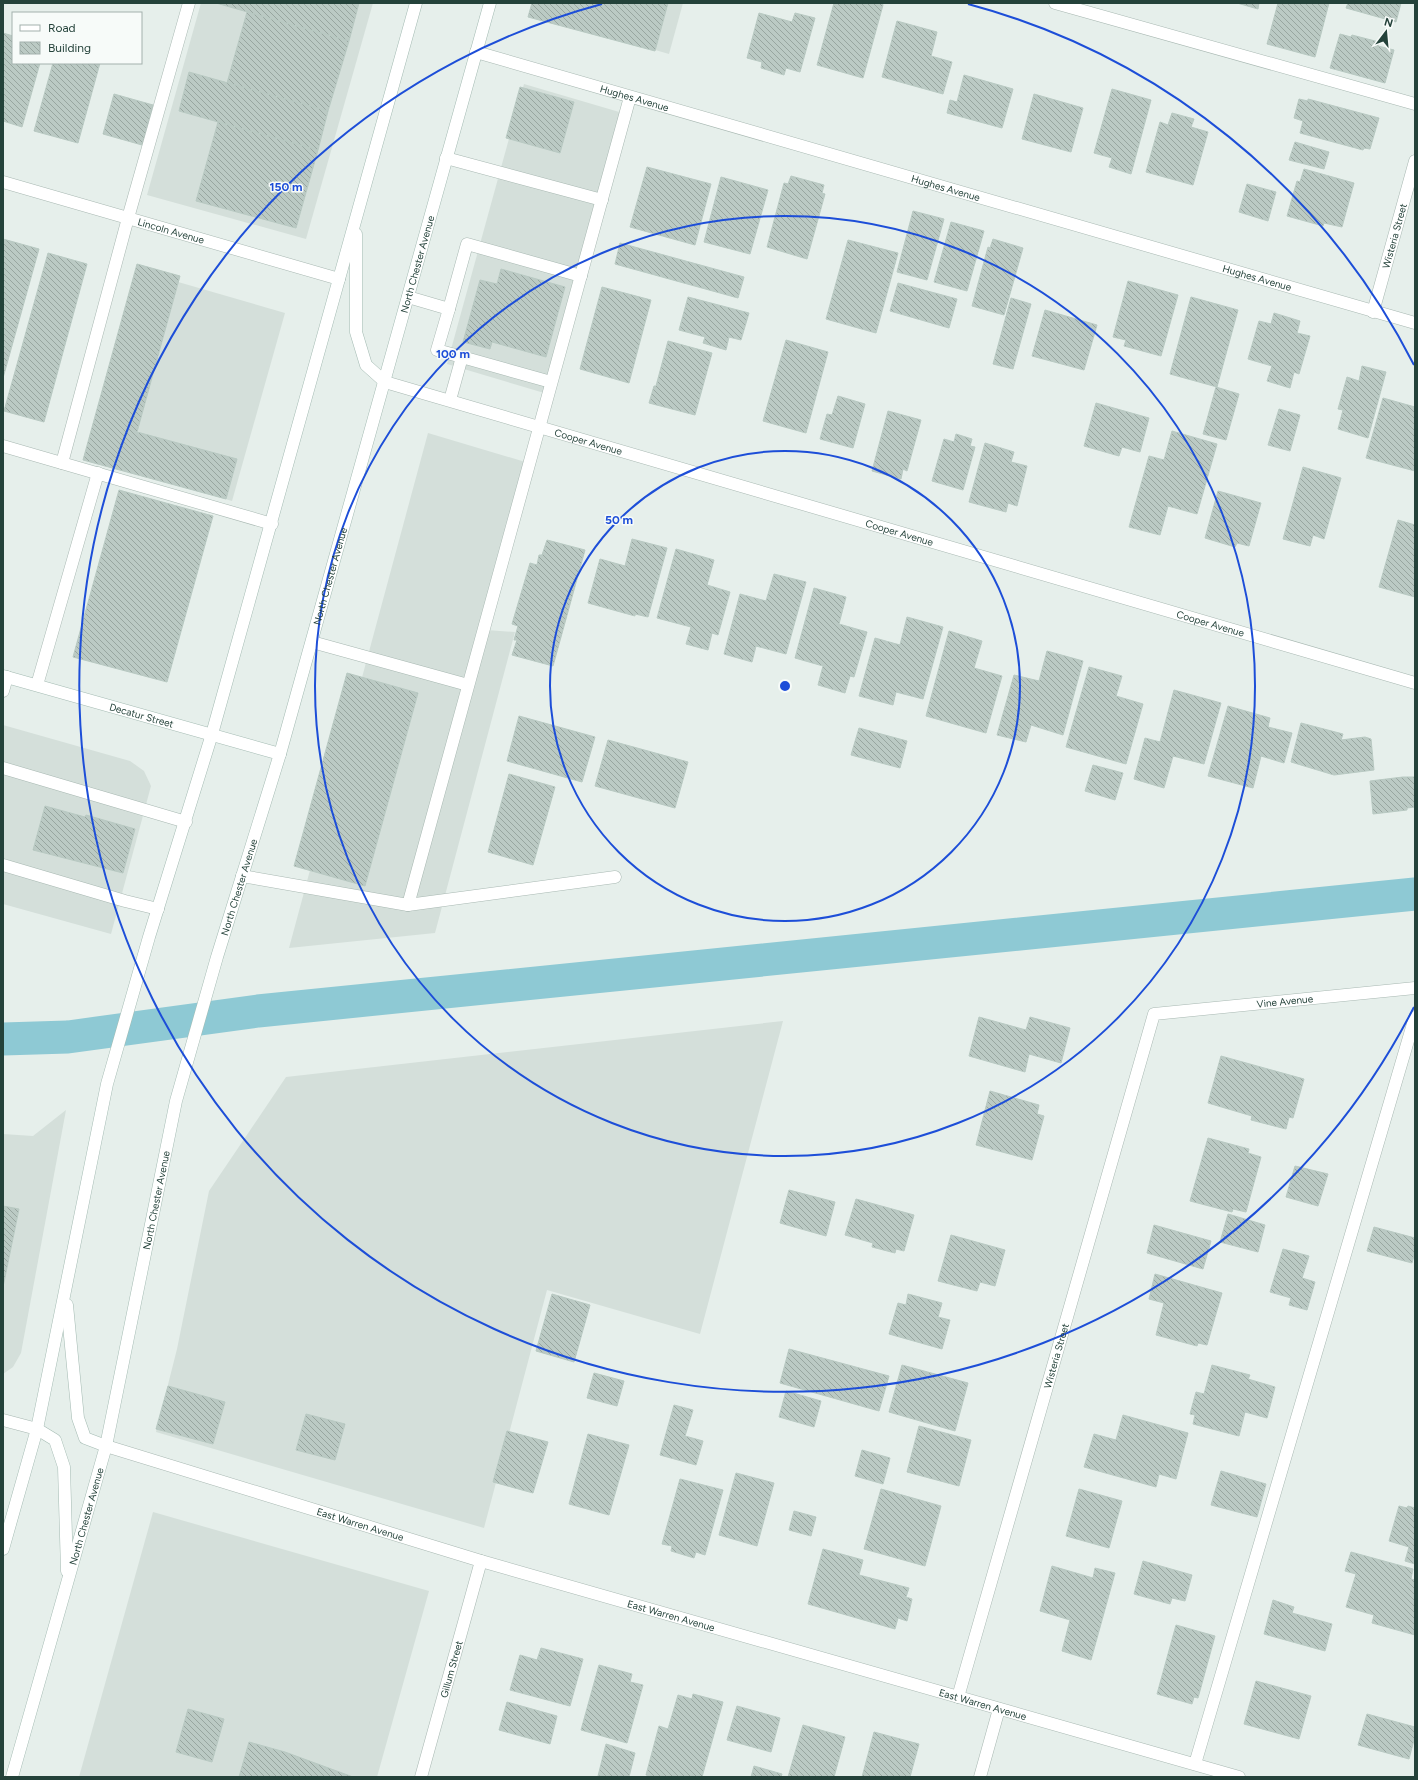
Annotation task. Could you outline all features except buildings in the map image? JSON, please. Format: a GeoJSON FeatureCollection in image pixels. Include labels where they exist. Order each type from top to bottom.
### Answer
{"type":"FeatureCollection","features":[{"type":"Feature","properties":{"kind":"street"},"geometry":{"type":"LineString","coordinates":[[62,463],[128,218],[189,3]]}},
{"type":"Feature","properties":{"kind":"street"},"geometry":{"type":"LineString","coordinates":[[3,1549],[37,1429],[108,1084],[149,937],[186,822],[272,524],[416,3]]}},
{"type":"Feature","properties":{"kind":"street","name":"North Chester Avenue"},"geometry":{"type":"LineString","coordinates":[[12,1777],[106,1446],[176,1101],[217,957],[280,754],[490,3]]}},
{"type":"Feature","properties":{"kind":"street"},"geometry":{"type":"LineString","coordinates":[[1055,3],[1415,104]]}},
{"type":"Feature","properties":{"kind":"street","name":"Hughes Avenue"},"geometry":{"type":"LineString","coordinates":[[476,52],[1415,323]]}},
{"type":"Feature","properties":{"kind":"street"},"geometry":{"type":"LineString","coordinates":[[408,905],[630,97]]}},
{"type":"Feature","properties":{"kind":"street"},"geometry":{"type":"LineString","coordinates":[[446,158],[602,200]]}},
{"type":"Feature","properties":{"kind":"street","name":"Wisteria Street"},"geometry":{"type":"LineString","coordinates":[[1373,312],[1415,161]]}},
{"type":"Feature","properties":{"kind":"street","name":"Lincoln Avenue"},"geometry":{"type":"LineString","coordinates":[[3,182],[339,279]]}},
{"type":"Feature","properties":{"kind":"street"},"geometry":{"type":"LineString","coordinates":[[356,219],[356,332],[366,365],[385,382]]}},
{"type":"Feature","properties":{"kind":"street"},"geometry":{"type":"LineString","coordinates":[[551,382],[437,350],[467,244],[581,276]]}},
{"type":"Feature","properties":{"kind":"street"},"geometry":{"type":"LineString","coordinates":[[408,298],[449,309]]}},
{"type":"Feature","properties":{"kind":"street"},"geometry":{"type":"LineString","coordinates":[[450,400],[462,357]]}},
{"type":"Feature","properties":{"kind":"street","name":"Cooper Avenue"},"geometry":{"type":"LineString","coordinates":[[385,382],[1415,683]]}},
{"type":"Feature","properties":{"kind":"street"},"geometry":{"type":"LineString","coordinates":[[3,446],[272,524]]}},
{"type":"Feature","properties":{"kind":"street"},"geometry":{"type":"LineString","coordinates":[[37,685],[98,473]]}},
{"type":"Feature","properties":{"kind":"street"},"geometry":{"type":"LineString","coordinates":[[312,642],[468,685]]}},
{"type":"Feature","properties":{"kind":"street"},"geometry":{"type":"LineString","coordinates":[[3,691],[5,676]]}},
{"type":"Feature","properties":{"kind":"street","name":"Decatur Street"},"geometry":{"type":"LineString","coordinates":[[5,676],[280,754]]}},
{"type":"Feature","properties":{"kind":"street"},"geometry":{"type":"LineString","coordinates":[[3,768],[186,822]]}},
{"type":"Feature","properties":{"kind":"street"},"geometry":{"type":"LineString","coordinates":[[3,865],[124,901],[158,909]]}},
{"type":"Feature","properties":{"kind":"street"},"geometry":{"type":"LineString","coordinates":[[242,876],[408,905],[615,877]]}},
{"type":"Feature","properties":{"kind":"street","name":"Vine Avenue"},"geometry":{"type":"LineString","coordinates":[[1154,1014],[1415,988]]}},
{"type":"Feature","properties":{"kind":"street","name":"Wisteria Street"},"geometry":{"type":"LineString","coordinates":[[958,1697],[1154,1014]]}},
{"type":"Feature","properties":{"kind":"street"},"geometry":{"type":"LineString","coordinates":[[1195,1764],[1415,1017]]}},
{"type":"Feature","properties":{"kind":"street","name":"East Warren Avenue"},"geometry":{"type":"LineString","coordinates":[[65,1292],[78,1418],[85,1438],[106,1446],[481,1561],[1239,1777]]}},
{"type":"Feature","properties":{"kind":"street"},"geometry":{"type":"LineString","coordinates":[[3,1420],[37,1429],[55,1440],[64,1467],[67,1582]]}},
{"type":"Feature","properties":{"kind":"street","name":"Gillum Street"},"geometry":{"type":"LineString","coordinates":[[421,1777],[481,1561]]}},
{"type":"Feature","properties":{"kind":"street"},"geometry":{"type":"LineString","coordinates":[[980,1777],[999,1709]]}},
{"type":"Feature","properties":{"kind":"shaded area"},"geometry":{"type":"Polygon","coordinates":[[[201,3],[373,3],[306,239],[147,195],[201,3]]]}},
{"type":"Feature","properties":{"kind":"shaded area"},"geometry":{"type":"Polygon","coordinates":[[[546,3],[683,3],[669,54],[542,17],[546,3]]]}},
{"type":"Feature","properties":{"kind":"shaded area"},"geometry":{"type":"Polygon","coordinates":[[[524,84],[626,114],[551,395],[447,364],[524,84]]]}},
{"type":"Feature","properties":{"kind":"shaded area"},"geometry":{"type":"Polygon","coordinates":[[[147,273],[285,313],[232,501],[95,461],[147,273]]]}},
{"type":"Feature","properties":{"kind":"shaded area"},"geometry":{"type":"Polygon","coordinates":[[[428,433],[532,464],[486,630],[515,632],[435,933],[289,948],[428,433]]]}},
{"type":"Feature","properties":{"kind":"shaded area"},"geometry":{"type":"Polygon","coordinates":[[[3,725],[130,761],[144,771],[151,786],[111,934],[3,904],[3,725]]]}},
{"type":"Feature","properties":{"kind":"shaded area"},"geometry":{"type":"Polygon","coordinates":[[[783,1021],[700,1334],[547,1290],[484,1528],[156,1432],[177,1349],[209,1191],[286,1077],[783,1021]]]}},
{"type":"Feature","properties":{"kind":"shaded area"},"geometry":{"type":"Polygon","coordinates":[[[66,1110],[21,1353],[13,1367],[3,1374],[3,1134],[33,1136],[66,1110]]]}},
{"type":"Feature","properties":{"kind":"shaded area"},"geometry":{"type":"Polygon","coordinates":[[[153,1512],[429,1591],[377,1777],[79,1777],[153,1512]]]}},
{"type":"Feature","properties":{"kind":"waterway"},"geometry":{"type":"LineString","coordinates":[[3,1039],[68,1037],[258,1011],[1415,894]]}}]}
